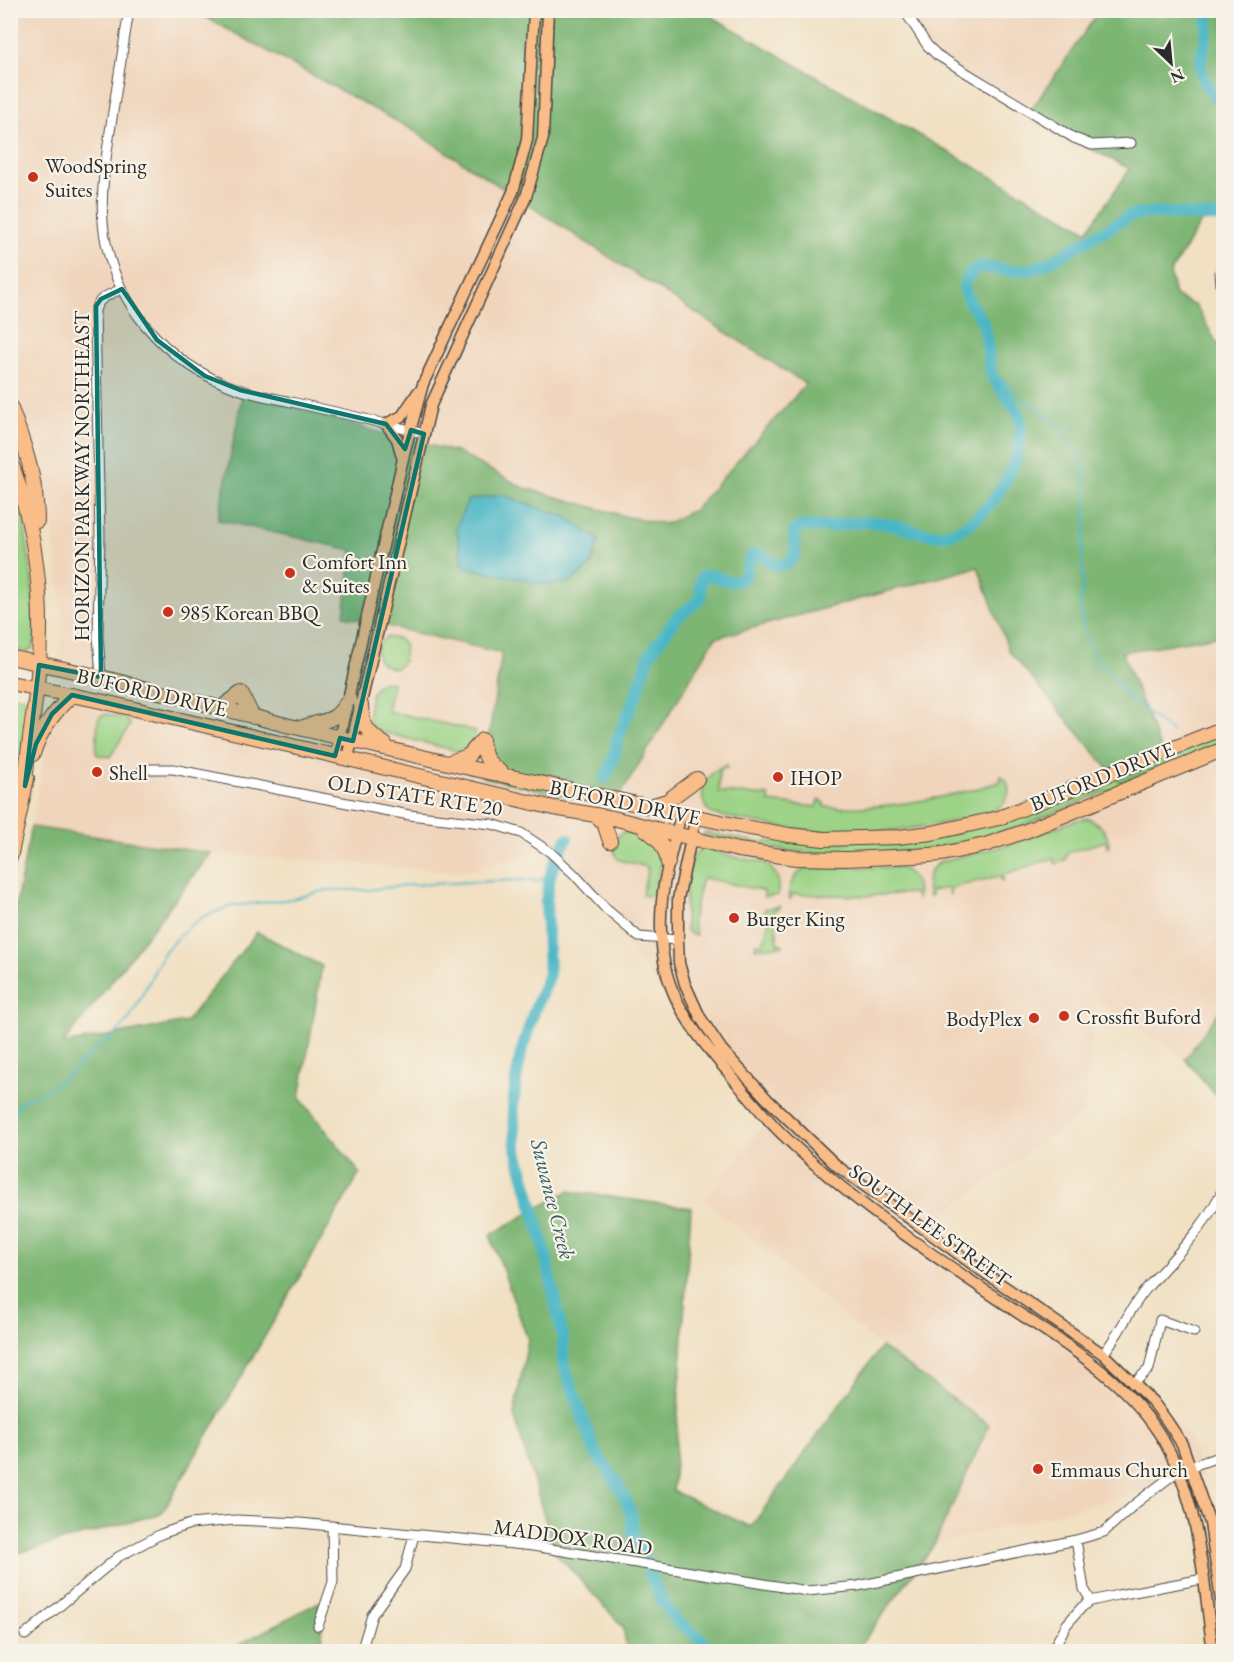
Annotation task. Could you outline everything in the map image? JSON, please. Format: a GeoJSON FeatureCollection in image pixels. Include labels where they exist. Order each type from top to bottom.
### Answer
{"type":"FeatureCollection","features":[{"type":"Feature","properties":{"kind":"highway"},"geometry":{"type":"LineString","coordinates":[[10,406],[32,474],[37,513],[39,665],[25,786]]}},
{"type":"Feature","properties":{"kind":"highway"},"geometry":{"type":"LineString","coordinates":[[10,460],[33,532],[37,565]]}},
{"type":"Feature","properties":{"kind":"highway"},"geometry":{"type":"LineString","coordinates":[[40,633],[44,647],[53,660],[85,674]]}},
{"type":"Feature","properties":{"kind":"highway","name":"BUFORD DRIVE"},"geometry":{"type":"LineString","coordinates":[[10,657],[101,677],[253,717],[504,776],[789,835],[824,839],[898,837],[932,833],[999,818],[1224,728]]}},
{"type":"Feature","properties":{"kind":"highway","name":"BUFORD DRIVE"},"geometry":{"type":"LineString","coordinates":[[10,683],[37,687],[342,757],[516,800],[634,823],[738,850],[796,858],[885,858],[942,854],[1005,838],[1224,749]]}},
{"type":"Feature","properties":{"kind":"highway"},"geometry":{"type":"LineString","coordinates":[[221,708],[241,693],[253,717]]}},
{"type":"Feature","properties":{"kind":"highway"},"geometry":{"type":"LineString","coordinates":[[10,858],[36,744],[52,714],[72,695]]}},
{"type":"Feature","properties":{"kind":"highway"},"geometry":{"type":"LineString","coordinates":[[300,728],[327,722],[355,702],[366,730],[374,738],[400,752]]}},
{"type":"Feature","properties":{"kind":"highway"},"geometry":{"type":"LineString","coordinates":[[448,763],[468,756],[482,740],[484,756],[504,776]]}},
{"type":"Feature","properties":{"kind":"highway"},"geometry":{"type":"LineString","coordinates":[[648,806],[667,801],[697,779]]}},
{"type":"Feature","properties":{"kind":"highway"},"geometry":{"type":"LineString","coordinates":[[597,816],[604,823],[610,841],[617,832],[634,823],[657,838],[667,855],[668,863]]}},
{"type":"Feature","properties":{"kind":"main road"},"geometry":{"type":"LineString","coordinates":[[403,459],[397,439],[386,424],[402,416],[423,384],[513,192],[527,140],[534,10]]}},
{"type":"Feature","properties":{"kind":"main road"},"geometry":{"type":"LineString","coordinates":[[342,757],[431,405],[529,187],[543,138],[548,10]]}},
{"type":"Feature","properties":{"kind":"main road"},"geometry":{"type":"LineString","coordinates":[[355,702],[403,459],[423,384]]}},
{"type":"Feature","properties":{"kind":"main road","name":"SOUTH LEE STREET"},"geometry":{"type":"LineString","coordinates":[[681,813],[662,897],[664,961],[669,982],[684,1015],[707,1048],[781,1133],[824,1172],[886,1221],[1093,1363],[1134,1401],[1149,1419],[1165,1443],[1191,1504],[1197,1528],[1213,1652]]}},
{"type":"Feature","properties":{"kind":"main road","name":"SOUTH LEE STREET"},"geometry":{"type":"LineString","coordinates":[[696,816],[678,899],[678,940],[679,963],[685,984],[700,1017],[722,1050],[767,1099],[846,1172],[979,1269],[1103,1354],[1153,1402],[1182,1444],[1191,1466],[1212,1534],[1224,1623]]}},
{"type":"Feature","properties":{"kind":"street"},"geometry":{"type":"LineString","coordinates":[[129,10],[106,157],[102,201],[106,244],[122,289],[135,312],[157,340],[180,360],[206,376],[240,390],[424,434]]}},
{"type":"Feature","properties":{"kind":"street"},"geometry":{"type":"LineString","coordinates":[[904,10],[937,56],[1074,138],[1092,145],[1131,143]]}},
{"type":"Feature","properties":{"kind":"street"},"geometry":{"type":"LineString","coordinates":[[1220,272],[1221,286],[1224,288]]}},
{"type":"Feature","properties":{"kind":"street","name":"HORIZON PARKWAY NORTHEAST"},"geometry":{"type":"LineString","coordinates":[[101,677],[98,636],[99,518],[95,310],[101,299],[122,289]]}},
{"type":"Feature","properties":{"kind":"street","name":"OLD STATE RTE 20"},"geometry":{"type":"LineString","coordinates":[[143,769],[173,769],[409,815],[492,824],[521,833],[550,852],[606,909],[639,937],[678,940]]}},
{"type":"Feature","properties":{"kind":"street"},"geometry":{"type":"LineString","coordinates":[[1103,1354],[1145,1291],[1202,1226],[1224,1187]]}},
{"type":"Feature","properties":{"kind":"street"},"geometry":{"type":"LineString","coordinates":[[1133,1383],[1149,1369],[1160,1320],[1194,1332]]}},
{"type":"Feature","properties":{"kind":"street","name":"MADDOX ROAD"},"geometry":{"type":"LineString","coordinates":[[25,1635],[118,1557],[160,1534],[190,1524],[236,1520],[332,1526],[533,1546],[807,1591],[858,1586],[1076,1540],[1104,1532],[1135,1504],[1178,1471],[1224,1455]]}},
{"type":"Feature","properties":{"kind":"street"},"geometry":{"type":"LineString","coordinates":[[318,1626],[333,1582],[332,1526]]}},
{"type":"Feature","properties":{"kind":"street"},"geometry":{"type":"LineString","coordinates":[[361,1652],[372,1616],[405,1569],[414,1535]]}},
{"type":"Feature","properties":{"kind":"street"},"geometry":{"type":"LineString","coordinates":[[1076,1540],[1084,1589],[1091,1601]]}},
{"type":"Feature","properties":{"kind":"street"},"geometry":{"type":"LineString","coordinates":[[1055,1652],[1055,1645],[1067,1624],[1082,1607],[1091,1601],[1203,1579]]}},
{"type":"Feature","properties":{"kind":"highlighted area"},"geometry":{"type":"Polygon","coordinates":[[[122,289],[157,340],[205,376],[240,390],[386,424],[405,449],[411,430],[424,434],[353,741],[340,738],[335,756],[72,695],[52,714],[36,744],[25,786],[39,665],[101,677],[95,328],[96,306],[101,299],[122,289]]]}},
{"type":"Feature","properties":{"kind":"shaded area"},"geometry":{"type":"Polygon","coordinates":[[[10,11],[194,11],[411,129],[806,384],[694,510],[665,524],[628,517],[522,487],[456,452],[377,432],[218,520],[352,550],[344,616],[502,653],[553,792],[613,807],[715,638],[978,567],[1009,651],[1122,651],[1223,635],[1223,1006],[1185,1059],[1096,1000],[1084,1112],[917,1234],[1077,1352],[1141,1388],[1190,1436],[1203,1476],[934,1545],[988,1425],[881,1347],[705,1200],[775,1110],[706,1054],[645,971],[590,885],[545,850],[463,872],[211,853],[31,827],[58,684],[63,620],[52,523],[11,413],[10,11]]]}},
{"type":"Feature","properties":{"kind":"shaded area"},"geometry":{"type":"Polygon","coordinates":[[[897,11],[1099,11],[1027,117],[977,89],[924,53],[897,11]]]}},
{"type":"Feature","properties":{"kind":"green space"},"geometry":{"type":"Polygon","coordinates":[[[194,11],[702,11],[1087,231],[1130,169],[1027,116],[1099,11],[1223,11],[1223,219],[1201,222],[1170,273],[1175,296],[1196,306],[1223,354],[1223,635],[1122,652],[1168,768],[1122,785],[1009,651],[978,567],[715,638],[613,807],[482,777],[502,653],[344,616],[352,550],[218,520],[243,392],[377,432],[456,452],[522,487],[628,517],[665,524],[694,510],[806,384],[411,129],[194,11]]]}},
{"type":"Feature","properties":{"kind":"green space"},"geometry":{"type":"Polygon","coordinates":[[[10,476],[24,521],[32,579],[35,640],[32,649],[26,652],[11,648],[10,476]]]}},
{"type":"Feature","properties":{"kind":"green space"},"geometry":{"type":"Polygon","coordinates":[[[386,637],[399,639],[405,645],[403,662],[397,668],[384,665],[378,657],[378,647],[386,637]]]}},
{"type":"Feature","properties":{"kind":"green space"},"geometry":{"type":"Polygon","coordinates":[[[384,681],[393,683],[387,711],[468,729],[475,732],[475,741],[465,753],[378,731],[369,721],[369,704],[375,688],[384,681]]]}},
{"type":"Feature","properties":{"kind":"green space"},"geometry":{"type":"Polygon","coordinates":[[[11,695],[26,698],[28,706],[26,732],[11,802],[11,695]]]}},
{"type":"Feature","properties":{"kind":"green space"},"geometry":{"type":"Polygon","coordinates":[[[105,714],[125,718],[130,725],[110,757],[98,755],[96,752],[98,720],[105,714]]]}},
{"type":"Feature","properties":{"kind":"green space"},"geometry":{"type":"Polygon","coordinates":[[[1223,732],[1223,741],[1201,753],[1019,827],[960,843],[924,850],[839,856],[756,847],[703,835],[705,832],[755,842],[933,838],[1223,732]]]}},
{"type":"Feature","properties":{"kind":"green space"},"geometry":{"type":"Polygon","coordinates":[[[725,765],[727,768],[719,770],[719,792],[769,796],[769,802],[817,807],[819,800],[823,801],[825,807],[869,807],[913,802],[957,794],[1000,782],[1001,776],[1007,782],[1009,792],[1006,801],[992,811],[929,826],[866,832],[802,830],[712,814],[703,801],[704,786],[718,768],[725,765]]]}},
{"type":"Feature","properties":{"kind":"green space"},"geometry":{"type":"Polygon","coordinates":[[[1088,818],[1103,830],[1109,847],[1105,841],[1067,853],[1066,859],[1056,864],[1053,858],[1003,875],[1003,882],[999,876],[951,888],[950,894],[947,888],[931,891],[929,897],[928,877],[941,861],[1004,846],[1076,820],[1088,818]]]}},
{"type":"Feature","properties":{"kind":"green space"},"geometry":{"type":"Polygon","coordinates":[[[31,827],[211,853],[63,1044],[186,1022],[257,932],[322,966],[300,1098],[360,1173],[162,1513],[11,1555],[10,935],[31,827]]]}},
{"type":"Feature","properties":{"kind":"green space"},"geometry":{"type":"Polygon","coordinates":[[[623,832],[651,839],[662,857],[654,893],[647,896],[642,895],[648,867],[619,860],[617,857],[614,849],[616,841],[623,832]]]}},
{"type":"Feature","properties":{"kind":"green space"},"geometry":{"type":"Polygon","coordinates":[[[709,847],[725,855],[766,863],[778,877],[778,895],[764,897],[764,891],[705,878],[701,881],[692,922],[696,935],[690,934],[686,930],[685,909],[689,868],[693,857],[700,850],[709,847]]]}},
{"type":"Feature","properties":{"kind":"green space"},"geometry":{"type":"Polygon","coordinates":[[[898,867],[914,879],[917,899],[914,893],[866,896],[792,894],[791,899],[788,898],[793,880],[808,868],[898,867]]]}},
{"type":"Feature","properties":{"kind":"green space"},"geometry":{"type":"Polygon","coordinates":[[[780,906],[779,909],[774,910],[778,943],[783,946],[755,948],[756,943],[763,944],[770,916],[764,914],[765,909],[780,906]]]}},
{"type":"Feature","properties":{"kind":"green space"},"geometry":{"type":"Polygon","coordinates":[[[1223,1006],[1223,1104],[1185,1059],[1223,1006]]]}},
{"type":"Feature","properties":{"kind":"green space"},"geometry":{"type":"Polygon","coordinates":[[[568,1191],[691,1208],[673,1491],[751,1527],[881,1347],[989,1425],[934,1545],[856,1651],[627,1651],[623,1627],[555,1552],[514,1415],[528,1340],[490,1235],[568,1191]]]}},
{"type":"Feature","properties":{"kind":"green space"},"geometry":{"type":"Polygon","coordinates":[[[319,1602],[324,1651],[225,1652],[319,1602]]]}},
{"type":"Feature","properties":{"kind":"water"},"geometry":{"type":"Polygon","coordinates":[[[502,495],[566,517],[599,540],[591,565],[570,582],[550,585],[464,567],[456,528],[468,500],[502,495]]]}},
{"type":"Feature","properties":{"kind":"waterway","name":"Suwanee Creek"},"geometry":{"type":"LineString","coordinates":[[1205,10],[1208,27],[1201,72],[1208,87],[1224,107]]}},
{"type":"Feature","properties":{"kind":"waterway","name":"Suwanee Creek"},"geometry":{"type":"LineString","coordinates":[[605,778],[649,655],[677,617],[697,602],[701,596],[700,583],[703,576],[714,576],[729,581],[739,580],[745,574],[750,558],[758,555],[764,556],[776,566],[789,563],[795,555],[794,531],[800,527],[877,522],[942,535],[969,524],[991,503],[1014,464],[1020,442],[1021,424],[1019,415],[993,377],[983,323],[965,293],[965,282],[971,273],[980,266],[1012,271],[1030,270],[1048,263],[1130,216],[1156,213],[1201,216]]}},
{"type":"Feature","properties":{"kind":"waterway","name":"Suwanee Creek"},"geometry":{"type":"LineString","coordinates":[[1208,216],[1224,217]]}},
{"type":"Feature","properties":{"kind":"waterway"},"geometry":{"type":"LineString","coordinates":[[993,376],[1006,382],[1019,397],[1036,406],[1060,427],[1078,453],[1086,484],[1087,507],[1080,610],[1086,639],[1096,658],[1129,698],[1172,732]]}},
{"type":"Feature","properties":{"kind":"waterway","name":"Suwanee Creek"},"geometry":{"type":"LineString","coordinates":[[567,839],[558,854],[550,876],[546,901],[549,974],[521,1053],[516,1081],[513,1106],[516,1148],[544,1247],[563,1338],[563,1358],[567,1374],[595,1452],[626,1500],[632,1517],[632,1530],[645,1559]]}},
{"type":"Feature","properties":{"kind":"waterway"},"geometry":{"type":"LineString","coordinates":[[10,1136],[17,1106],[22,1101],[46,1091],[62,1080],[117,1033],[129,1019],[165,951],[185,930],[202,917],[232,906],[292,899],[327,890],[368,890],[408,885],[518,880],[537,881],[550,876]]}},
{"type":"Feature","properties":{"kind":"waterway","name":"Suwanee Creek"},"geometry":{"type":"LineString","coordinates":[[649,1571],[659,1596],[670,1613],[704,1643],[701,1652]]}},
{"type":"Feature","properties":{"kind":"place","name":"WoodSpring Suites"},"geometry":{"type":"Point","coordinates":[33,177]}},
{"type":"Feature","properties":{"kind":"place","name":"Comfort Inn & Suites"},"geometry":{"type":"Point","coordinates":[290,573]}},
{"type":"Feature","properties":{"kind":"place","name":"985 Korean BBQ"},"geometry":{"type":"Point","coordinates":[168,612]}},
{"type":"Feature","properties":{"kind":"place","name":"Shell"},"geometry":{"type":"Point","coordinates":[97,772]}},
{"type":"Feature","properties":{"kind":"place","name":"IHOP"},"geometry":{"type":"Point","coordinates":[778,777]}},
{"type":"Feature","properties":{"kind":"place","name":"Burger King"},"geometry":{"type":"Point","coordinates":[734,918]}},
{"type":"Feature","properties":{"kind":"place","name":"Crossfit Buford"},"geometry":{"type":"Point","coordinates":[1064,1016]}},
{"type":"Feature","properties":{"kind":"place","name":"BodyPlex"},"geometry":{"type":"Point","coordinates":[1034,1018]}},
{"type":"Feature","properties":{"kind":"place","name":"Emmaus Church"},"geometry":{"type":"Point","coordinates":[1038,1469]}}]}
